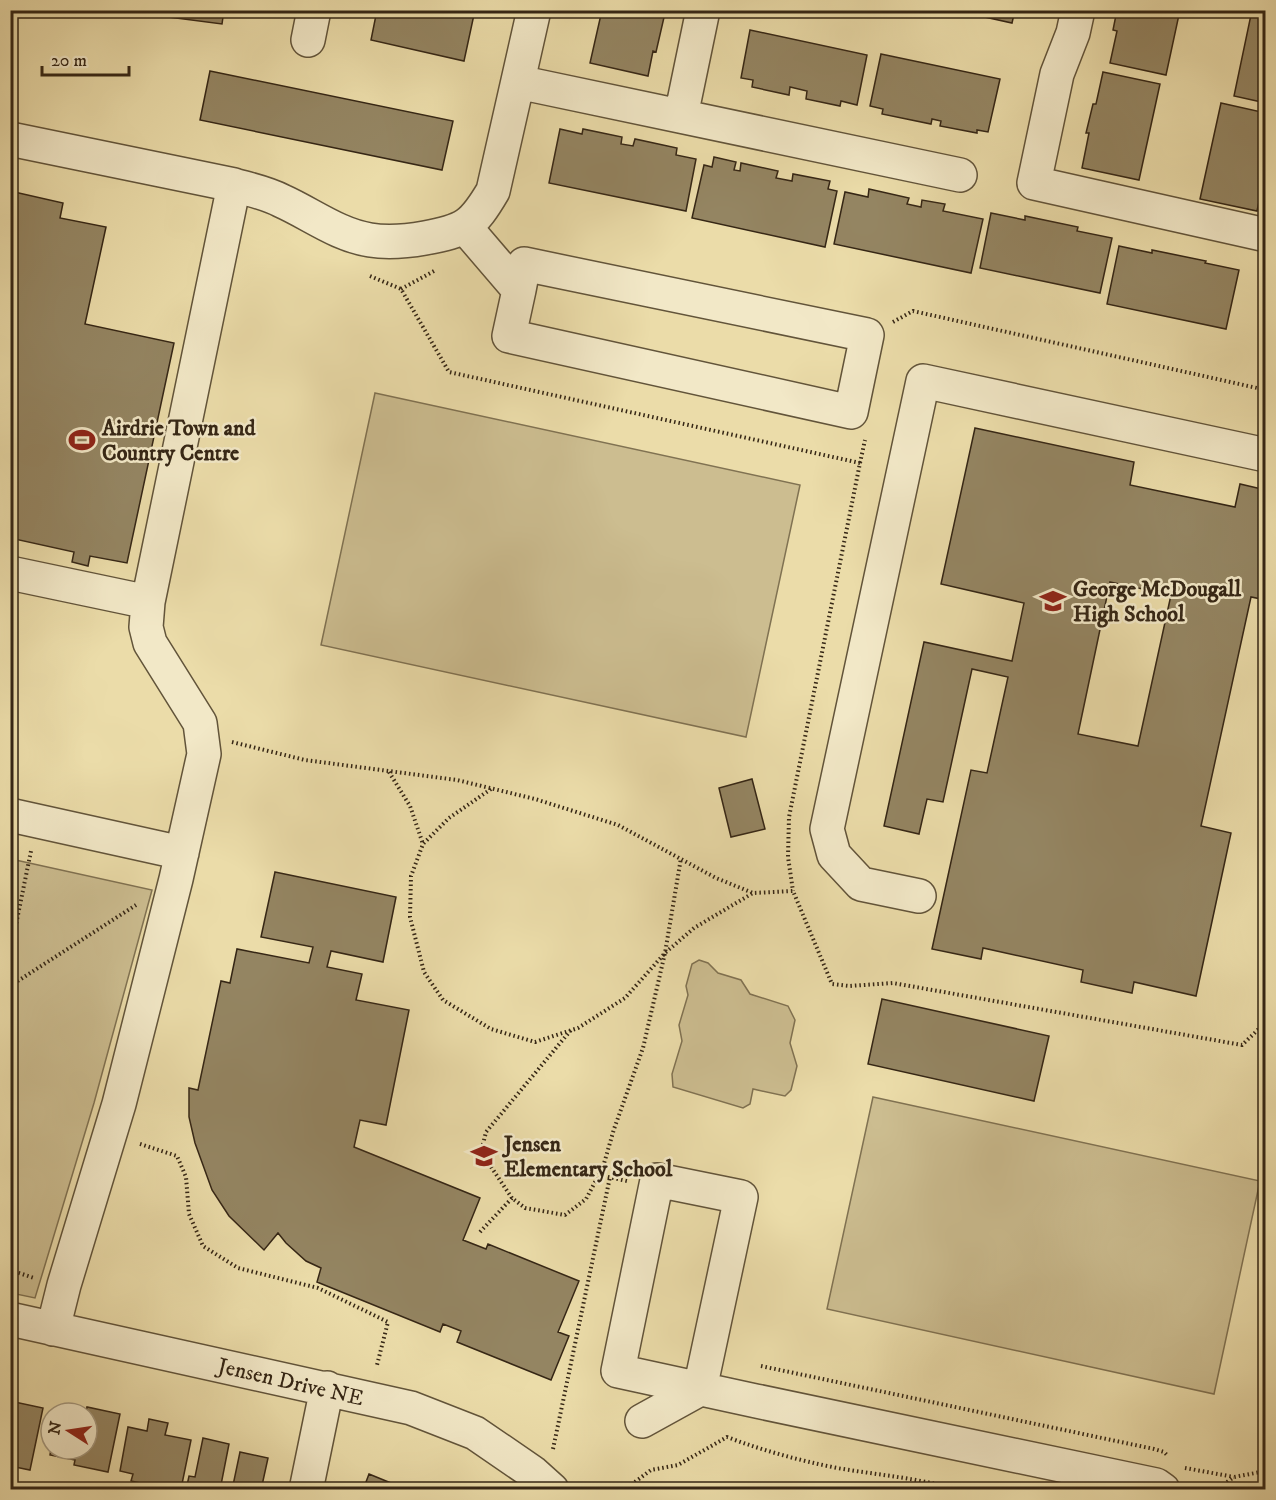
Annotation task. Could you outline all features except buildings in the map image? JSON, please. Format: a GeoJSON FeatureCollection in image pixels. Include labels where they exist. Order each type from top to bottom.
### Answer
{"type":"FeatureCollection","features":[{"type":"Feature","properties":{"kind":"street"},"geometry":{"type":"LineString","coordinates":[[10,139],[234,185],[274,197],[353,236],[372,240],[399,241],[446,234],[465,227],[480,214],[493,191],[534,10]]}},
{"type":"Feature","properties":{"kind":"street"},"geometry":{"type":"LineString","coordinates":[[681,116],[704,10]]}},
{"type":"Feature","properties":{"kind":"street"},"geometry":{"type":"LineString","coordinates":[[1078,10],[1073,33],[1057,74],[1034,183],[1266,235]]}},
{"type":"Feature","properties":{"kind":"street"},"geometry":{"type":"LineString","coordinates":[[518,82],[960,175]]}},
{"type":"Feature","properties":{"kind":"street"},"geometry":{"type":"LineString","coordinates":[[53,1329],[64,1285],[119,1104],[179,866],[204,754],[200,723],[150,643],[146,627],[148,602],[234,185]]}},
{"type":"Feature","properties":{"kind":"street"},"geometry":{"type":"LineString","coordinates":[[465,227],[519,290]]}},
{"type":"Feature","properties":{"kind":"street"},"geometry":{"type":"LineString","coordinates":[[524,264],[867,335],[851,412],[509,336],[519,290],[524,264]]}},
{"type":"Feature","properties":{"kind":"street"},"geometry":{"type":"LineString","coordinates":[[919,896],[861,884],[834,855],[827,829],[923,381],[1266,454]]}},
{"type":"Feature","properties":{"kind":"street"},"geometry":{"type":"LineString","coordinates":[[10,573],[148,602]]}},
{"type":"Feature","properties":{"kind":"street"},"geometry":{"type":"LineString","coordinates":[[24,818],[179,866]]}},
{"type":"Feature","properties":{"kind":"street"},"geometry":{"type":"LineString","coordinates":[[642,1421],[700,1389],[741,1197],[657,1180],[618,1371],[700,1389],[1160,1487]]}},
{"type":"Feature","properties":{"kind":"street","name":"Jensen Drive NE"},"geometry":{"type":"LineString","coordinates":[[10,1319],[411,1408],[476,1433],[532,1472],[552,1490]]}},
{"type":"Feature","properties":{"kind":"street"},"geometry":{"type":"LineString","coordinates":[[306,1490],[327,1388]]}},
{"type":"Feature","properties":{"kind":"path"},"geometry":{"type":"LineString","coordinates":[[370,276],[400,289],[449,372],[860,463],[789,817],[788,857],[793,891],[832,984],[849,986],[893,983],[1242,1045],[1266,1022]]}},
{"type":"Feature","properties":{"kind":"path"},"geometry":{"type":"LineString","coordinates":[[867,335],[913,311],[1266,390]]}},
{"type":"Feature","properties":{"kind":"path"},"geometry":{"type":"LineString","coordinates":[[203,734],[305,760],[457,780],[535,799],[618,825],[716,878],[753,893],[793,891]]}},
{"type":"Feature","properties":{"kind":"path"},"geometry":{"type":"LineString","coordinates":[[389,771],[410,806],[423,844]]}},
{"type":"Feature","properties":{"kind":"path"},"geometry":{"type":"LineString","coordinates":[[492,788],[449,818],[423,844],[411,876],[410,917],[424,972],[443,1000],[491,1029],[535,1042],[578,1028],[625,998],[665,953],[694,928],[753,893]]}},
{"type":"Feature","properties":{"kind":"path"},"geometry":{"type":"LineString","coordinates":[[10,954],[24,818]]}},
{"type":"Feature","properties":{"kind":"path"},"geometry":{"type":"LineString","coordinates":[[572,1030],[486,1132],[481,1152],[512,1198],[525,1208],[565,1215],[586,1199],[603,1167],[643,1048],[665,953],[681,858]]}},
{"type":"Feature","properties":{"kind":"path"},"geometry":{"type":"LineString","coordinates":[[10,986],[179,866]]}},
{"type":"Feature","properties":{"kind":"path"},"geometry":{"type":"LineString","coordinates":[[136,1143],[177,1156],[186,1177],[189,1214],[203,1246],[238,1268],[318,1288],[388,1322],[377,1365]]}},
{"type":"Feature","properties":{"kind":"path"},"geometry":{"type":"LineString","coordinates":[[553,1450],[610,1177]]}},
{"type":"Feature","properties":{"kind":"path"},"geometry":{"type":"LineString","coordinates":[[480,1233],[512,1198]]}},
{"type":"Feature","properties":{"kind":"path"},"geometry":{"type":"LineString","coordinates":[[624,1490],[651,1470],[678,1466],[727,1437],[775,1454],[838,1468],[938,1483],[959,1490]]}},
{"type":"Feature","properties":{"kind":"path"},"geometry":{"type":"LineString","coordinates":[[1160,1487],[1187,1467],[1234,1477],[1266,1471]]}},
{"type":"Feature","properties":{"kind":"path"},"geometry":{"type":"LineString","coordinates":[[1216,1490],[1234,1477]]}},
{"type":"Feature","properties":{"kind":"shaded area"},"geometry":{"type":"Polygon","coordinates":[[[375,393],[800,485],[746,737],[321,645],[375,393]]]}},
{"type":"Feature","properties":{"kind":"shaded area"},"geometry":{"type":"Polygon","coordinates":[[[11,859],[152,890],[94,1103],[35,1298],[11,1293],[11,859]]]}},
{"type":"Feature","properties":{"kind":"shaded area"},"geometry":{"type":"Polygon","coordinates":[[[699,960],[708,963],[718,973],[741,980],[750,994],[788,1006],[795,1020],[790,1043],[797,1066],[791,1090],[785,1096],[753,1089],[750,1104],[743,1108],[673,1087],[672,1074],[682,1041],[679,1025],[688,995],[686,986],[692,964],[699,960]]]}},
{"type":"Feature","properties":{"kind":"shaded area"},"geometry":{"type":"Polygon","coordinates":[[[873,1097],[1260,1181],[1214,1394],[827,1309],[873,1097]]]}},
{"type":"Feature","properties":{"kind":"place","name":"Airdrie Town and Country Centre"},"geometry":{"type":"Point","coordinates":[82,440]}},
{"type":"Feature","properties":{"kind":"place","name":"George McDougall High School"},"geometry":{"type":"Point","coordinates":[1053,601]}},
{"type":"Feature","properties":{"kind":"place","name":"Jensen Elementary School"},"geometry":{"type":"Point","coordinates":[484,1156]}}]}
